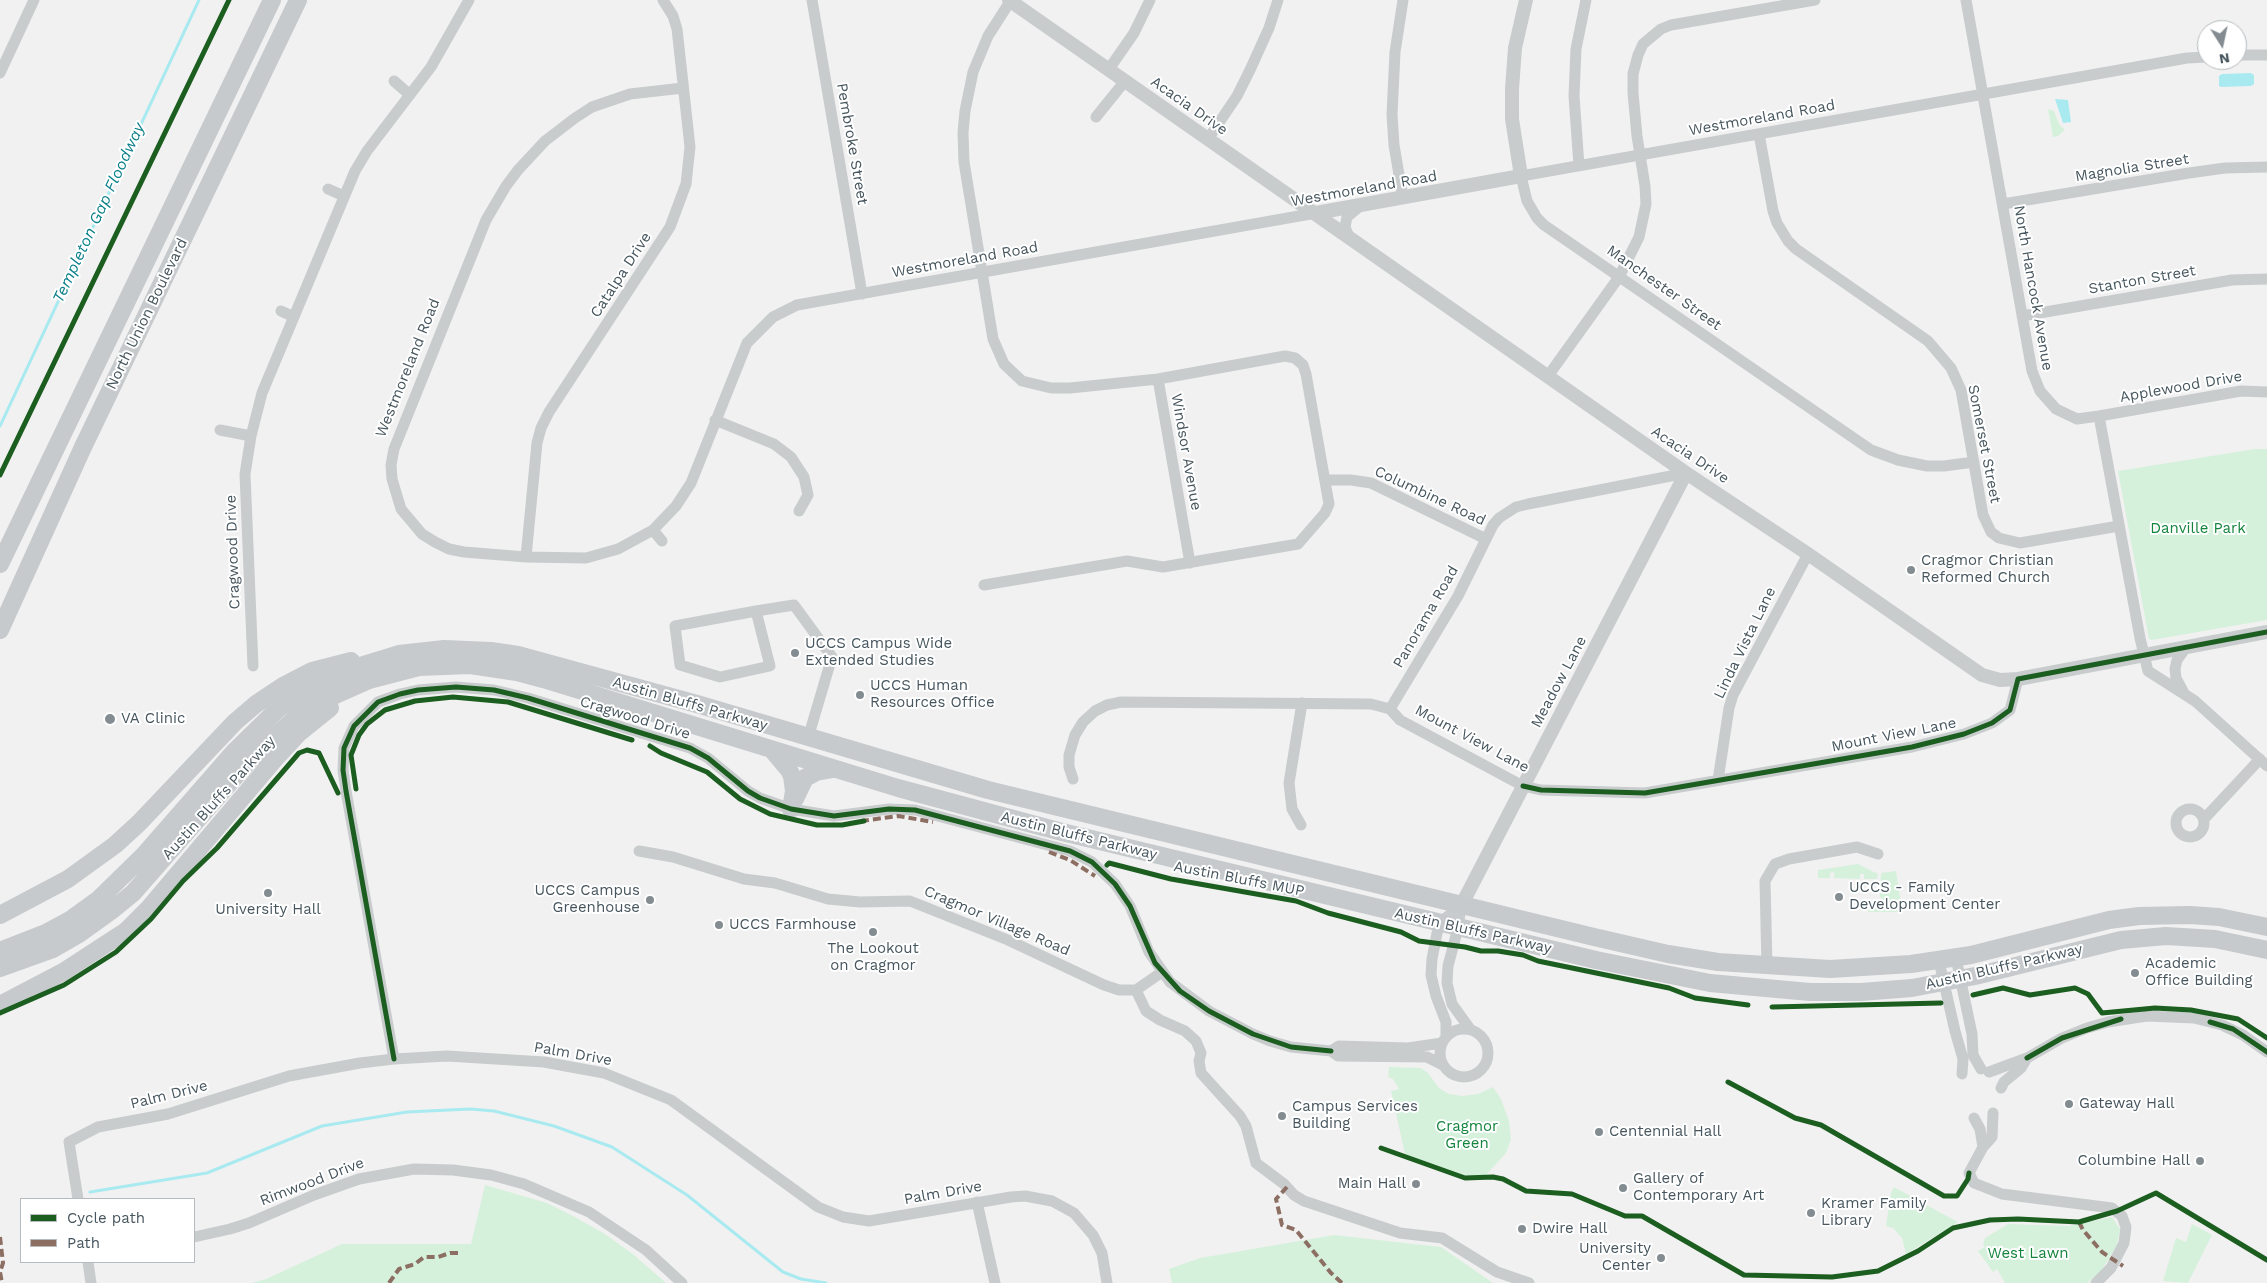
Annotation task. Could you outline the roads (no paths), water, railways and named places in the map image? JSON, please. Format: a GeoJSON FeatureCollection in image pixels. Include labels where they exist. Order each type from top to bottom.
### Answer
{"type":"FeatureCollection","features":[{"type":"Feature","properties":{"kind":"main road","name":"North Union Boulevard"},"geometry":{"type":"LineString","coordinates":[[0,564],[272,0]]}},
{"type":"Feature","properties":{"kind":"main road","name":"North Union Boulevard"},"geometry":{"type":"LineString","coordinates":[[0,630],[88,438],[298,0]]}},
{"type":"Feature","properties":{"kind":"main road","name":"Austin Bluffs Parkway"},"geometry":{"type":"LineString","coordinates":[[0,968],[29,950],[113,887],[144,855],[234,752],[280,708],[316,685],[379,660],[399,654],[444,649],[491,651],[518,656],[697,704],[988,790],[1461,906],[1668,954],[1718,962],[1838,969],[1947,960],[2109,920],[2139,916],[2190,915],[2219,917],[2267,926]]}},
{"type":"Feature","properties":{"kind":"main road"},"geometry":{"type":"LineString","coordinates":[[1,914],[68,879],[115,845],[139,823],[235,722],[283,686],[330,665],[350,661],[379,660]]}},
{"type":"Feature","properties":{"kind":"main road","name":"Austin Bluffs Parkway"},"geometry":{"type":"LineString","coordinates":[[0,951],[29,950],[79,934],[133,893],[247,763],[291,722],[324,700],[369,680],[419,667],[470,665],[494,668],[552,682],[772,751],[1062,832],[1458,928],[1669,976],[1726,985],[1834,992],[1896,989],[1952,981],[2121,940],[2191,937],[2240,943],[2267,950]]}},
{"type":"Feature","properties":{"kind":"main road"},"geometry":{"type":"LineString","coordinates":[[0,1005],[90,956],[126,930],[149,908],[299,733],[369,680]]}},
{"type":"Feature","properties":{"kind":"main road"},"geometry":{"type":"LineString","coordinates":[[790,809],[794,791],[792,776],[772,751],[799,746],[808,738]]}},
{"type":"Feature","properties":{"kind":"main road"},"geometry":{"type":"LineString","coordinates":[[790,809],[805,778],[816,772],[834,769]]}},
{"type":"Feature","properties":{"kind":"main road"},"geometry":{"type":"LineString","coordinates":[[0,995],[36,986]]}},
{"type":"Feature","properties":{"kind":"street"},"geometry":{"type":"LineString","coordinates":[[0,73],[34,0]]}},
{"type":"Feature","properties":{"kind":"street","name":"Cragwood Drive"},"geometry":{"type":"LineString","coordinates":[[253,666],[245,474],[251,436],[262,393],[344,196],[367,151],[431,67],[469,0]]}},
{"type":"Feature","properties":{"kind":"street","name":"Catalpa Drive"},"geometry":{"type":"LineString","coordinates":[[526,557],[536,443],[541,428],[549,412],[670,227],[679,205],[690,166],[690,147],[677,30],[673,16],[663,0]]}},
{"type":"Feature","properties":{"kind":"street","name":"Pembroke Street"},"geometry":{"type":"LineString","coordinates":[[812,0],[862,294]]}},
{"type":"Feature","properties":{"kind":"street","name":"Acacia Drive"},"geometry":{"type":"LineString","coordinates":[[1010,0],[1686,473],[1808,554],[1982,675],[2000,680],[2018,678]]}},
{"type":"Feature","properties":{"kind":"street","name":"Windsor Avenue"},"geometry":{"type":"LineString","coordinates":[[1010,0],[998,18],[980,53],[973,72],[965,111],[964,162],[981,273],[997,353],[1012,373],[1022,381],[1051,388],[1070,388],[1158,379],[1190,563]]}},
{"type":"Feature","properties":{"kind":"street"},"geometry":{"type":"LineString","coordinates":[[1109,70],[1134,33],[1150,0]]}},
{"type":"Feature","properties":{"kind":"street"},"geometry":{"type":"LineString","coordinates":[[1208,139],[1237,96],[1269,28],[1278,0]]}},
{"type":"Feature","properties":{"kind":"street"},"geometry":{"type":"LineString","coordinates":[[1403,0],[1395,52],[1392,115],[1394,146],[1403,198]]}},
{"type":"Feature","properties":{"kind":"street","name":"Manchester Street"},"geometry":{"type":"LineString","coordinates":[[1526,0],[1515,48],[1512,119],[1520,176],[1527,202],[1536,218],[1871,450],[1891,458],[1926,466],[1974,462]]}},
{"type":"Feature","properties":{"kind":"street"},"geometry":{"type":"LineString","coordinates":[[1580,166],[1574,96],[1576,49],[1586,0]]}},
{"type":"Feature","properties":{"kind":"street"},"geometry":{"type":"LineString","coordinates":[[1548,376],[1619,277],[1634,250],[1644,220],[1645,186],[1633,93],[1633,74],[1643,44],[1652,36],[1671,25],[1815,0]]}},
{"type":"Feature","properties":{"kind":"street","name":"North Hancock Avenue"},"geometry":{"type":"LineString","coordinates":[[1966,0],[2032,371],[2040,391],[2047,401],[2065,415],[2077,419],[2100,416]]}},
{"type":"Feature","properties":{"kind":"street"},"geometry":{"type":"LineString","coordinates":[[2247,55],[2267,55]]}},
{"type":"Feature","properties":{"kind":"street","name":"Westmoreland Road"},"geometry":{"type":"LineString","coordinates":[[683,88],[630,94],[592,107],[559,129],[518,170],[486,220],[394,449],[391,465],[395,492],[401,509],[422,534],[449,549],[526,557],[572,559],[602,555],[633,542],[653,530],[684,495],[747,344],[763,325],[773,317],[797,305],[2197,58]]}},
{"type":"Feature","properties":{"kind":"street"},"geometry":{"type":"LineString","coordinates":[[394,81],[410,95]]}},
{"type":"Feature","properties":{"kind":"street"},"geometry":{"type":"LineString","coordinates":[[1096,116],[1125,81]]}},
{"type":"Feature","properties":{"kind":"street","name":"Somerset Street"},"geometry":{"type":"LineString","coordinates":[[1759,134],[1773,211],[1782,232],[1796,249],[1916,332],[1944,358],[1961,390],[1983,515],[1991,532],[1999,538],[2020,543],[2119,526]]}},
{"type":"Feature","properties":{"kind":"street","name":"Magnolia Street"},"geometry":{"type":"LineString","coordinates":[[2003,204],[2225,168],[2267,167]]}},
{"type":"Feature","properties":{"kind":"street"},"geometry":{"type":"LineString","coordinates":[[328,189],[344,196]]}},
{"type":"Feature","properties":{"kind":"street"},"geometry":{"type":"LineString","coordinates":[[1350,239],[1346,227],[1347,218],[1360,206]]}},
{"type":"Feature","properties":{"kind":"street","name":"Stanton Street"},"geometry":{"type":"LineString","coordinates":[[2022,316],[2232,280],[2267,279]]}},
{"type":"Feature","properties":{"kind":"street"},"geometry":{"type":"LineString","coordinates":[[281,311],[294,317]]}},
{"type":"Feature","properties":{"kind":"street"},"geometry":{"type":"LineString","coordinates":[[984,585],[1127,561],[1163,567],[1298,544],[1325,513],[1329,504],[1326,480],[1306,374],[1303,365],[1295,358],[1285,356],[1158,379]]}},
{"type":"Feature","properties":{"kind":"street","name":"Applewood Drive"},"geometry":{"type":"LineString","coordinates":[[2100,416],[2241,391],[2267,392]]}},
{"type":"Feature","properties":{"kind":"street"},"geometry":{"type":"LineString","coordinates":[[2100,416],[2119,526],[2148,671],[2182,691],[2263,762],[2204,819]]}},
{"type":"Feature","properties":{"kind":"street"},"geometry":{"type":"LineString","coordinates":[[715,420],[784,449],[804,477],[808,495],[799,511]]}},
{"type":"Feature","properties":{"kind":"street"},"geometry":{"type":"LineString","coordinates":[[220,430],[251,436]]}},
{"type":"Feature","properties":{"kind":"street","name":"Columbine Road"},"geometry":{"type":"LineString","coordinates":[[1326,480],[1350,480],[1371,483],[1486,539],[1499,518],[1516,508],[1686,473]]}},
{"type":"Feature","properties":{"kind":"street","name":"Meadow Lane"},"geometry":{"type":"LineString","coordinates":[[1470,1030],[1452,1004],[1447,983],[1448,966],[1458,928],[1461,906],[1686,473]]}},
{"type":"Feature","properties":{"kind":"street"},"geometry":{"type":"LineString","coordinates":[[653,530],[662,541]]}},
{"type":"Feature","properties":{"kind":"street","name":"Panorama Road"},"geometry":{"type":"LineString","coordinates":[[1390,709],[1458,596],[1486,539]]}},
{"type":"Feature","properties":{"kind":"street","name":"Linda Vista Lane"},"geometry":{"type":"LineString","coordinates":[[1718,780],[1729,708],[1733,695],[1808,554]]}},
{"type":"Feature","properties":{"kind":"street"},"geometry":{"type":"LineString","coordinates":[[756,611],[770,666],[720,677],[680,665],[675,626],[756,611],[794,605],[832,657],[808,738]]}},
{"type":"Feature","properties":{"kind":"street"},"geometry":{"type":"LineString","coordinates":[[2018,678],[2267,632]]}},
{"type":"Feature","properties":{"kind":"street"},"geometry":{"type":"LineString","coordinates":[[2182,691],[2176,678],[2175,669],[2177,660],[2187,646]]}},
{"type":"Feature","properties":{"kind":"street","name":"Mount View Lane"},"geometry":{"type":"LineString","coordinates":[[1073,779],[1069,767],[1069,755],[1075,735],[1083,722],[1094,712],[1107,705],[1121,702],[1371,704],[1390,709],[1400,720],[1523,786],[1541,790],[1638,793],[1912,747],[1964,734],[1992,723],[2010,710],[2018,678]]}},
{"type":"Feature","properties":{"kind":"street","name":"Cragwood Drive"},"geometry":{"type":"LineString","coordinates":[[394,1059],[343,770],[344,748],[347,738],[360,718],[378,702],[418,690],[456,688],[494,690],[528,698],[690,748],[708,758],[748,791],[760,798],[790,809],[834,816],[889,809],[915,810],[1070,851],[1092,862],[1115,884],[1130,906],[1149,952],[1162,972],[1180,991],[1198,1004],[1253,1034],[1291,1046],[1332,1050],[1339,1046],[1408,1048],[1444,1040]]}},
{"type":"Feature","properties":{"kind":"street"},"geometry":{"type":"LineString","coordinates":[[1301,825],[1292,809],[1289,783],[1302,703]]}},
{"type":"Feature","properties":{"kind":"street"},"geometry":{"type":"LineString","coordinates":[[1767,966],[1765,881],[1775,864],[1789,859],[1857,847],[1878,854]]}},
{"type":"Feature","properties":{"kind":"street","name":"Cragmor Village Road"},"geometry":{"type":"LineString","coordinates":[[639,850],[673,857],[744,879],[776,883],[819,896],[860,902],[910,901],[979,927],[1039,953],[1104,985],[1122,991],[1136,990]]}},
{"type":"Feature","properties":{"kind":"street","name":"Meadow Lane"},"geometry":{"type":"LineString","coordinates":[[1440,923],[1461,906]]}},
{"type":"Feature","properties":{"kind":"street"},"geometry":{"type":"LineString","coordinates":[[1440,923],[1432,959],[1431,975],[1446,1022],[1440,1054],[1443,1065],[1451,1074],[1463,1078],[1476,1075],[1485,1066],[1489,1051],[1482,1036],[1470,1030],[1457,1030],[1444,1040]]}},
{"type":"Feature","properties":{"kind":"street"},"geometry":{"type":"LineString","coordinates":[[1947,960],[1952,981],[1963,1059],[1962,1074]]}},
{"type":"Feature","properties":{"kind":"street"},"geometry":{"type":"LineString","coordinates":[[1947,960],[1952,981],[1972,1034],[1973,1055],[1985,1071],[2027,1058],[2054,1042],[2087,1028],[2115,1020],[2152,1015],[2194,1018],[2222,1025],[2243,1035],[2267,1052]]}},
{"type":"Feature","properties":{"kind":"street"},"geometry":{"type":"LineString","coordinates":[[1162,972],[1136,990],[1146,1011],[1160,1020],[1185,1031],[1196,1041],[1202,1053],[1199,1061],[1201,1074],[1240,1116],[1246,1126],[1256,1163],[1284,1184],[1294,1195],[1304,1201],[1400,1233],[1442,1238],[1497,1272],[1528,1283]]}},
{"type":"Feature","properties":{"kind":"street","name":"Cragwood Drive"},"geometry":{"type":"LineString","coordinates":[[1332,1050],[1338,1056],[1427,1057],[1443,1065]]}},
{"type":"Feature","properties":{"kind":"street","name":"Palm Drive"},"geometry":{"type":"LineString","coordinates":[[78,1198],[69,1142],[98,1127],[168,1114],[289,1076],[394,1059],[447,1056],[544,1062],[586,1069],[624,1080],[670,1100],[818,1207],[843,1218],[869,1221],[977,1202],[1025,1196],[1045,1199],[1064,1206],[1082,1220],[1093,1235],[1102,1253],[1108,1283]]}},
{"type":"Feature","properties":{"kind":"street"},"geometry":{"type":"LineString","coordinates":[[2001,1088],[2004,1082],[2021,1068],[2027,1058]]}},
{"type":"Feature","properties":{"kind":"street"},"geometry":{"type":"LineString","coordinates":[[1993,1112],[1992,1137],[1983,1147],[1969,1172],[1974,1183],[2002,1194],[2112,1208],[2122,1216],[2126,1226],[2124,1243],[2111,1268],[2096,1283]]}},
{"type":"Feature","properties":{"kind":"street"},"geometry":{"type":"LineString","coordinates":[[1974,1118],[1980,1130],[1983,1147]]}},
{"type":"Feature","properties":{"kind":"street","name":"Rimwood Drive"},"geometry":{"type":"LineString","coordinates":[[195,1237],[249,1223],[359,1178],[414,1169],[453,1170],[491,1175],[524,1184],[589,1212],[646,1250],[682,1283]]}},
{"type":"Feature","properties":{"kind":"street"},"geometry":{"type":"LineString","coordinates":[[977,1202],[995,1283]]}},
{"type":"Feature","properties":{"kind":"street"},"geometry":{"type":"LineString","coordinates":[[88,1263],[91,1283]]}},
{"type":"Feature","properties":{"kind":"water"},"geometry":{"type":"Polygon","coordinates":[[[2251,73],[2254,75],[2254,84],[2251,86],[2219,86],[2219,76],[2222,74],[2251,73]]]}},
{"type":"Feature","properties":{"kind":"water"},"geometry":{"type":"Polygon","coordinates":[[[2055,99],[2068,100],[2071,122],[2063,123],[2055,99]]]}},
{"type":"Feature","properties":{"kind":"waterway","name":"Templeton Gap Floodway"},"geometry":{"type":"LineString","coordinates":[[0,426],[199,0]]}},
{"type":"Feature","properties":{"kind":"waterway"},"geometry":{"type":"LineString","coordinates":[[90,1192],[207,1173],[322,1126],[407,1112],[470,1109],[494,1111],[554,1126],[612,1147],[687,1195],[783,1272],[801,1279],[826,1283]]}},
{"type":"Feature","properties":{"kind":"place","name":"Cragmor Christian Reformed Church"},"geometry":{"type":"Point","coordinates":[1911,570]}},
{"type":"Feature","properties":{"kind":"place","name":"UCCS Campus Wide Extended Studies"},"geometry":{"type":"Point","coordinates":[795,653]}},
{"type":"Feature","properties":{"kind":"place","name":"UCCS Human Resources Office"},"geometry":{"type":"Point","coordinates":[860,695]}},
{"type":"Feature","properties":{"kind":"place","name":"VA Clinic"},"geometry":{"type":"Point","coordinates":[110,719]}},
{"type":"Feature","properties":{"kind":"place","name":"University Hall"},"geometry":{"type":"Point","coordinates":[268,893]}},
{"type":"Feature","properties":{"kind":"place","name":"UCCS - Family Development Center"},"geometry":{"type":"Point","coordinates":[1839,897]}},
{"type":"Feature","properties":{"kind":"place","name":"UCCS Campus Greenhouse"},"geometry":{"type":"Point","coordinates":[650,900]}},
{"type":"Feature","properties":{"kind":"place","name":"UCCS Farmhouse"},"geometry":{"type":"Point","coordinates":[719,925]}},
{"type":"Feature","properties":{"kind":"place","name":"The Lookout on Cragmor"},"geometry":{"type":"Point","coordinates":[873,932]}},
{"type":"Feature","properties":{"kind":"place","name":"Academic Office Building"},"geometry":{"type":"Point","coordinates":[2135,973]}},
{"type":"Feature","properties":{"kind":"place","name":"Gateway Hall"},"geometry":{"type":"Point","coordinates":[2069,1104]}},
{"type":"Feature","properties":{"kind":"place","name":"Campus Services Building"},"geometry":{"type":"Point","coordinates":[1282,1116]}},
{"type":"Feature","properties":{"kind":"place","name":"Centennial Hall"},"geometry":{"type":"Point","coordinates":[1599,1132]}},
{"type":"Feature","properties":{"kind":"place","name":"Columbine Hall"},"geometry":{"type":"Point","coordinates":[2200,1161]}},
{"type":"Feature","properties":{"kind":"place","name":"Main Hall"},"geometry":{"type":"Point","coordinates":[1416,1184]}},
{"type":"Feature","properties":{"kind":"place","name":"Gallery of Contemporary Art"},"geometry":{"type":"Point","coordinates":[1623,1188]}},
{"type":"Feature","properties":{"kind":"place","name":"Kramer Family Library"},"geometry":{"type":"Point","coordinates":[1811,1213]}},
{"type":"Feature","properties":{"kind":"place","name":"Dwire Hall"},"geometry":{"type":"Point","coordinates":[1522,1229]}},
{"type":"Feature","properties":{"kind":"place","name":"University Center"},"geometry":{"type":"Point","coordinates":[1661,1258]}},
{"type":"Feature","properties":{"kind":"park label","name":"Danville Park"},"geometry":{"type":"Point","coordinates":[2198,529]}},
{"type":"Feature","properties":{"kind":"park label","name":"Cragmor Green"},"geometry":{"type":"Point","coordinates":[1467,1136]}},
{"type":"Feature","properties":{"kind":"park label","name":"West Lawn"},"geometry":{"type":"Point","coordinates":[2028,1254]}}]}
